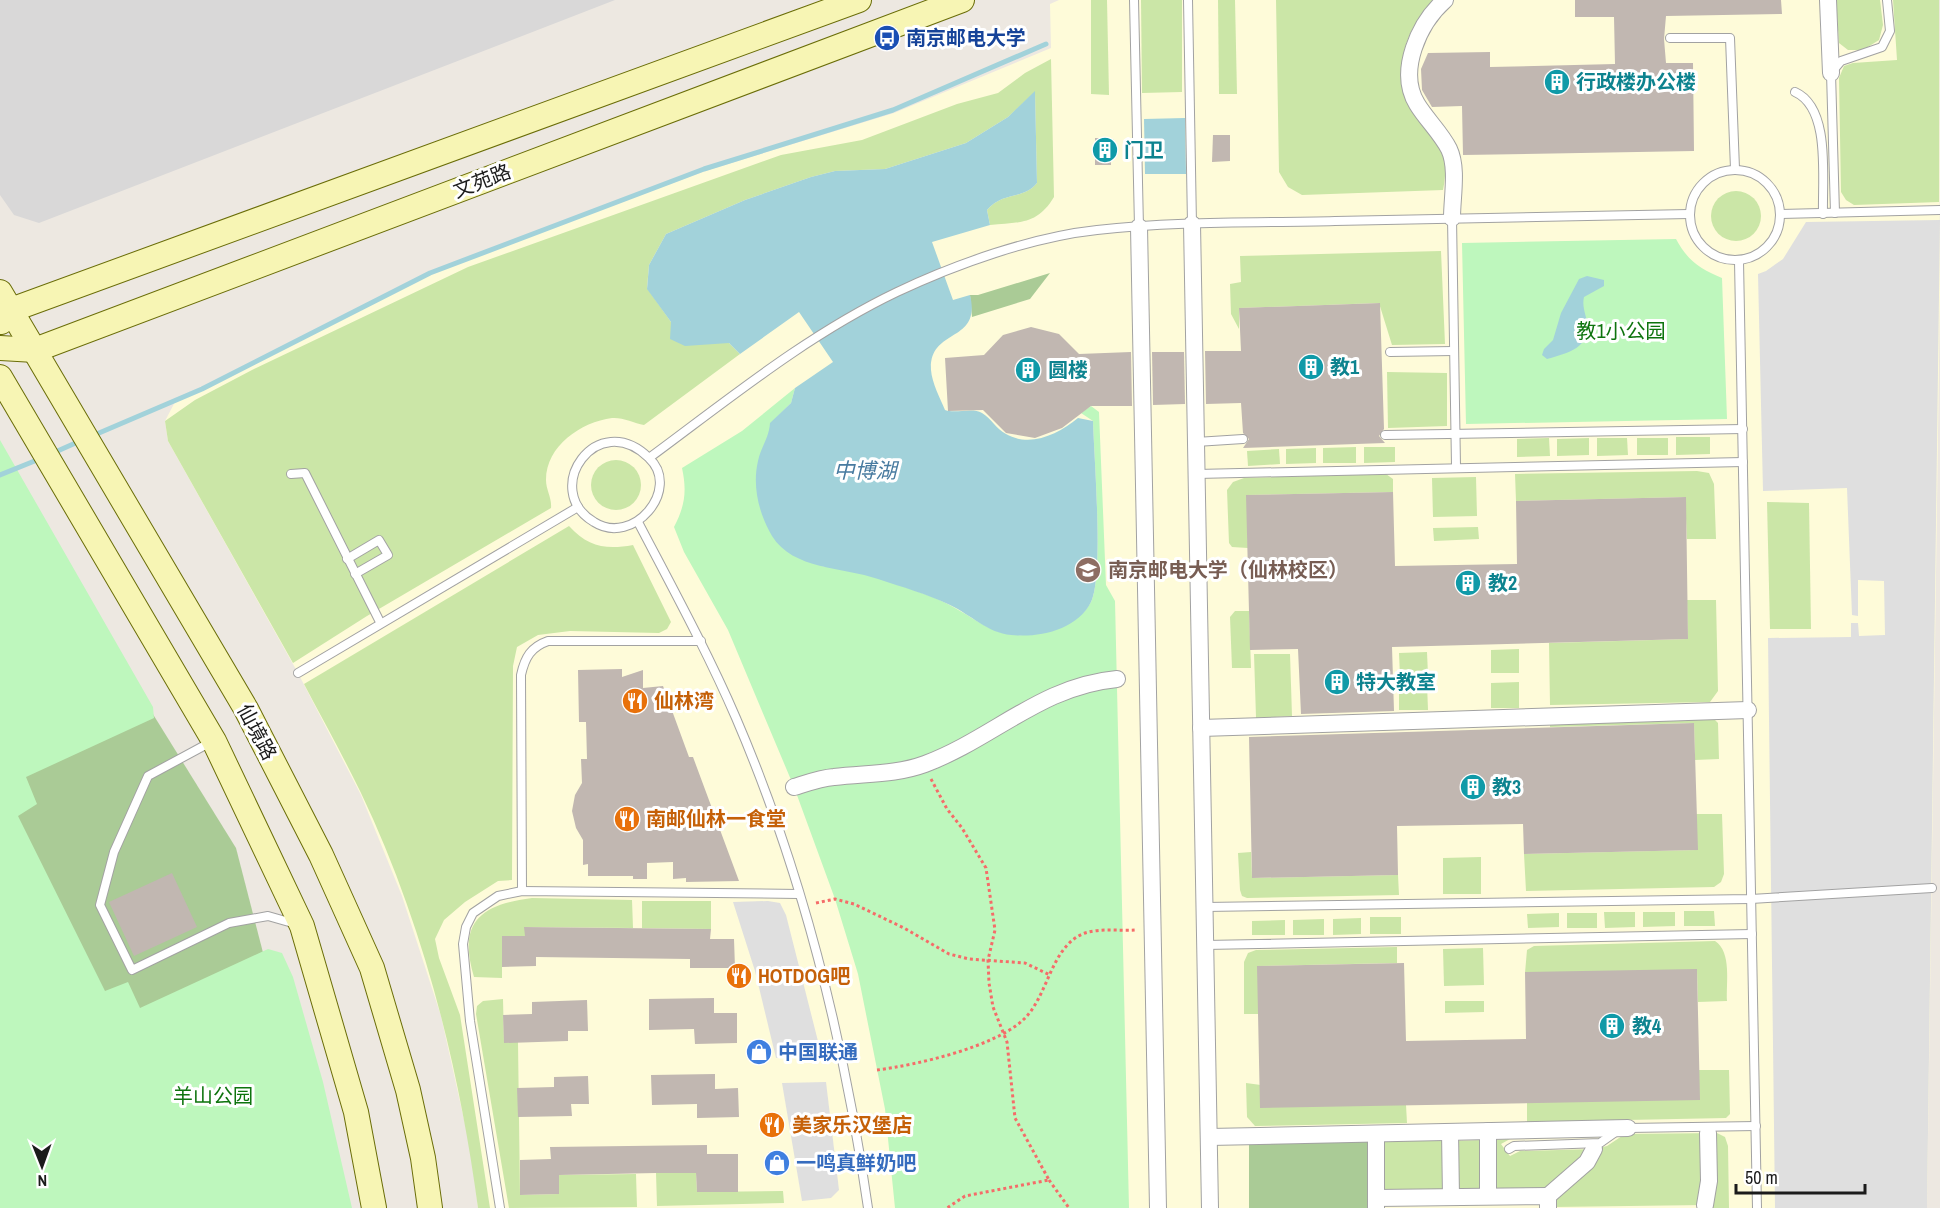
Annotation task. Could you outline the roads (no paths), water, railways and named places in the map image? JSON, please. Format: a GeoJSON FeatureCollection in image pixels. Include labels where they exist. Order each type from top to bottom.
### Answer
{"type":"FeatureCollection","features":[{"type":"Feature","properties":{"kind":"main road","name":"文苑路"},"geometry":{"type":"LineString","coordinates":[[4,308],[860,0]]}},
{"type":"Feature","properties":{"kind":"main road","name":"文苑路"},"geometry":{"type":"LineString","coordinates":[[0,348],[35,350],[962,0]]}},
{"type":"Feature","properties":{"kind":"main road","name":"仙境路"},"geometry":{"type":"LineString","coordinates":[[4,308],[35,350],[246,709],[321,855],[372,968],[408,1090],[423,1158],[430,1208]]}},
{"type":"Feature","properties":{"kind":"main road"},"geometry":{"type":"LineString","coordinates":[[0,377],[214,741],[302,926],[356,1112],[374,1208]]}},
{"type":"Feature","properties":{"kind":"street"},"geometry":{"type":"LineString","coordinates":[[1445,0],[1434,9],[1415,43],[1409,84],[1416,103],[1450,150],[1453,170],[1452,218]]}},
{"type":"Feature","properties":{"kind":"street"},"geometry":{"type":"LineString","coordinates":[[1828,0],[1831,74]]}},
{"type":"Feature","properties":{"kind":"street"},"geometry":{"type":"LineString","coordinates":[[1192,224],[1210,1208]]}},
{"type":"Feature","properties":{"kind":"street"},"geometry":{"type":"LineString","coordinates":[[1139,227],[1158,1208]]}},
{"type":"Feature","properties":{"kind":"street"},"geometry":{"type":"LineString","coordinates":[[794,787],[833,777],[891,773],[924,765],[978,740],[1051,696],[1073,686],[1117,679]]}},
{"type":"Feature","properties":{"kind":"street"},"geometry":{"type":"LineString","coordinates":[[1201,728],[1748,710]]}},
{"type":"Feature","properties":{"kind":"street"},"geometry":{"type":"LineString","coordinates":[[1209,1137],[1628,1128]]}},
{"type":"Feature","properties":{"kind":"street"},"geometry":{"type":"LineString","coordinates":[[1488,1131],[1488,1196]]}},
{"type":"Feature","properties":{"kind":"street"},"geometry":{"type":"LineString","coordinates":[[1450,1132],[1451,1197]]}},
{"type":"Feature","properties":{"kind":"street"},"geometry":{"type":"LineString","coordinates":[[1706,1205],[1709,1181],[1708,1133]]}},
{"type":"Feature","properties":{"kind":"street"},"geometry":{"type":"LineString","coordinates":[[1376,1134],[1376,1203],[1488,1196],[1548,1202],[1587,1162],[1594,1149]]}},
{"type":"Feature","properties":{"kind":"lane"},"geometry":{"type":"LineString","coordinates":[[1134,0],[1139,227]]}},
{"type":"Feature","properties":{"kind":"lane"},"geometry":{"type":"LineString","coordinates":[[1188,0],[1192,224]]}},
{"type":"Feature","properties":{"kind":"lane"},"geometry":{"type":"LineString","coordinates":[[1834,213],[1831,74],[1841,61],[1882,47],[1890,31],[1887,0]]}},
{"type":"Feature","properties":{"kind":"lane"},"geometry":{"type":"LineString","coordinates":[[1670,38],[1730,38],[1735,169]]}},
{"type":"Feature","properties":{"kind":"lane"},"geometry":{"type":"LineString","coordinates":[[1795,92],[1805,96],[1814,107],[1820,124],[1823,214]]}},
{"type":"Feature","properties":{"kind":"lane"},"geometry":{"type":"LineString","coordinates":[[1735,169],[1758,175],[1775,191],[1781,214],[1776,237],[1759,254],[1739,261],[1713,255],[1696,239],[1689,214],[1695,193],[1712,176],[1735,169]]}},
{"type":"Feature","properties":{"kind":"lane"},"geometry":{"type":"LineString","coordinates":[[1781,214],[1940,210]]}},
{"type":"Feature","properties":{"kind":"lane"},"geometry":{"type":"LineString","coordinates":[[649,458],[768,370],[861,311],[931,278],[993,255],[1095,230],[1192,224],[1689,214]]}},
{"type":"Feature","properties":{"kind":"lane"},"geometry":{"type":"LineString","coordinates":[[1452,218],[1456,466]]}},
{"type":"Feature","properties":{"kind":"lane"},"geometry":{"type":"LineString","coordinates":[[1739,261],[1757,1208]]}},
{"type":"Feature","properties":{"kind":"lane"},"geometry":{"type":"LineString","coordinates":[[1390,352],[1453,351]]}},
{"type":"Feature","properties":{"kind":"lane"},"geometry":{"type":"LineString","coordinates":[[1384,435],[1743,429]]}},
{"type":"Feature","properties":{"kind":"lane"},"geometry":{"type":"LineString","coordinates":[[1196,442],[1243,439]]}},
{"type":"Feature","properties":{"kind":"lane"},"geometry":{"type":"LineString","coordinates":[[615,441],[637,446],[649,458],[653,462],[660,484],[654,506],[638,522],[616,529],[594,523],[578,507],[571,485],[577,463],[593,447],[615,441]]}},
{"type":"Feature","properties":{"kind":"lane"},"geometry":{"type":"LineString","coordinates":[[1197,474],[1456,466],[1743,462]]}},
{"type":"Feature","properties":{"kind":"lane"},"geometry":{"type":"LineString","coordinates":[[291,474],[305,473],[380,622]]}},
{"type":"Feature","properties":{"kind":"lane"},"geometry":{"type":"LineString","coordinates":[[298,673],[380,622],[578,507]]}},
{"type":"Feature","properties":{"kind":"lane"},"geometry":{"type":"LineString","coordinates":[[638,522],[701,641],[763,788],[799,894],[822,970],[840,1043],[856,1121],[868,1208]]}},
{"type":"Feature","properties":{"kind":"lane"},"geometry":{"type":"LineString","coordinates":[[347,559],[380,540],[388,555],[355,574]]}},
{"type":"Feature","properties":{"kind":"lane"},"geometry":{"type":"LineString","coordinates":[[522,891],[521,675],[525,658],[537,645],[548,641],[701,641]]}},
{"type":"Feature","properties":{"kind":"lane"},"geometry":{"type":"LineString","coordinates":[[214,741],[148,776],[114,852],[100,905],[132,970],[229,923],[268,916],[302,926]]}},
{"type":"Feature","properties":{"kind":"lane"},"geometry":{"type":"LineString","coordinates":[[1205,907],[1751,898],[1932,888]]}},
{"type":"Feature","properties":{"kind":"lane"},"geometry":{"type":"LineString","coordinates":[[500,1208],[470,1021],[463,944],[466,927],[473,913],[498,896],[522,891],[799,894]]}},
{"type":"Feature","properties":{"kind":"lane"},"geometry":{"type":"LineString","coordinates":[[1205,945],[1752,934]]}},
{"type":"Feature","properties":{"kind":"lane"},"geometry":{"type":"LineString","coordinates":[[1509,1149],[1514,1146],[1600,1143],[1617,1131],[1628,1128],[1756,1126]]}},
{"type":"Feature","properties":{"kind":"water","name":"中博湖"},"geometry":{"type":"Polygon","coordinates":[[[1035,91],[1037,183],[1026,192],[993,204],[987,210],[990,225],[932,242],[953,300],[970,295],[972,311],[969,321],[938,347],[933,356],[932,375],[945,410],[978,411],[1006,434],[1025,440],[1053,434],[1078,418],[1093,421],[1098,543],[1095,588],[1091,602],[1085,612],[1067,626],[1045,633],[1022,636],[995,631],[958,609],[923,594],[864,575],[820,566],[792,555],[781,547],[767,527],[760,509],[756,490],[759,456],[770,423],[791,403],[795,388],[833,362],[799,312],[740,354],[729,343],[685,346],[670,339],[671,322],[647,289],[649,265],[666,234],[745,200],[811,177],[835,171],[885,169],[966,143],[1008,117],[1035,91]]]}},
{"type":"Feature","properties":{"kind":"water"},"geometry":{"type":"Polygon","coordinates":[[[1185,118],[1186,174],[1145,174],[1144,119],[1185,118]]]}},
{"type":"Feature","properties":{"kind":"water"},"geometry":{"type":"Polygon","coordinates":[[[1587,276],[1604,280],[1604,286],[1584,297],[1587,321],[1585,337],[1576,348],[1547,359],[1542,355],[1544,349],[1553,340],[1561,313],[1579,279],[1587,276]]]}},
{"type":"Feature","properties":{"kind":"waterway"},"geometry":{"type":"LineString","coordinates":[[92,436],[202,389],[430,273],[704,169],[893,110],[1046,44]]}},
{"type":"Feature","properties":{"kind":"waterway"},"geometry":{"type":"LineString","coordinates":[[53,453],[80,441]]}},
{"type":"Feature","properties":{"kind":"waterway"},"geometry":{"type":"LineString","coordinates":[[0,475],[42,458]]}},
{"type":"Feature","properties":{"kind":"place","name":"南京邮电大学"},"geometry":{"type":"Point","coordinates":[887,38]}},
{"type":"Feature","properties":{"kind":"place","name":"行政楼办公楼"},"geometry":{"type":"Point","coordinates":[1557,82]}},
{"type":"Feature","properties":{"kind":"place","name":"门卫"},"geometry":{"type":"Point","coordinates":[1105,150]}},
{"type":"Feature","properties":{"kind":"place","name":"教1"},"geometry":{"type":"Point","coordinates":[1311,367]}},
{"type":"Feature","properties":{"kind":"place","name":"圆楼"},"geometry":{"type":"Point","coordinates":[1028,370]}},
{"type":"Feature","properties":{"kind":"place","name":"南京邮电大学（仙林校区）"},"geometry":{"type":"Point","coordinates":[1088,570]}},
{"type":"Feature","properties":{"kind":"place","name":"教2"},"geometry":{"type":"Point","coordinates":[1468,583]}},
{"type":"Feature","properties":{"kind":"place","name":"特大教室"},"geometry":{"type":"Point","coordinates":[1337,682]}},
{"type":"Feature","properties":{"kind":"place","name":"仙林湾"},"geometry":{"type":"Point","coordinates":[635,701]}},
{"type":"Feature","properties":{"kind":"place","name":"教3"},"geometry":{"type":"Point","coordinates":[1473,787]}},
{"type":"Feature","properties":{"kind":"place","name":"南邮仙林一食堂"},"geometry":{"type":"Point","coordinates":[627,819]}},
{"type":"Feature","properties":{"kind":"place","name":"HOTDOG吧"},"geometry":{"type":"Point","coordinates":[739,976]}},
{"type":"Feature","properties":{"kind":"place","name":"教4"},"geometry":{"type":"Point","coordinates":[1612,1026]}},
{"type":"Feature","properties":{"kind":"place","name":"中国联通"},"geometry":{"type":"Point","coordinates":[759,1052]}},
{"type":"Feature","properties":{"kind":"place","name":"美家乐汉堡店"},"geometry":{"type":"Point","coordinates":[772,1125]}},
{"type":"Feature","properties":{"kind":"place","name":"一鸣真鲜奶吧"},"geometry":{"type":"Point","coordinates":[777,1163]}},
{"type":"Feature","properties":{"kind":"park label","name":"教1小公园"},"geometry":{"type":"Point","coordinates":[1621,331]}},
{"type":"Feature","properties":{"kind":"park label","name":"羊山公园"},"geometry":{"type":"Point","coordinates":[213,1096]}}]}
